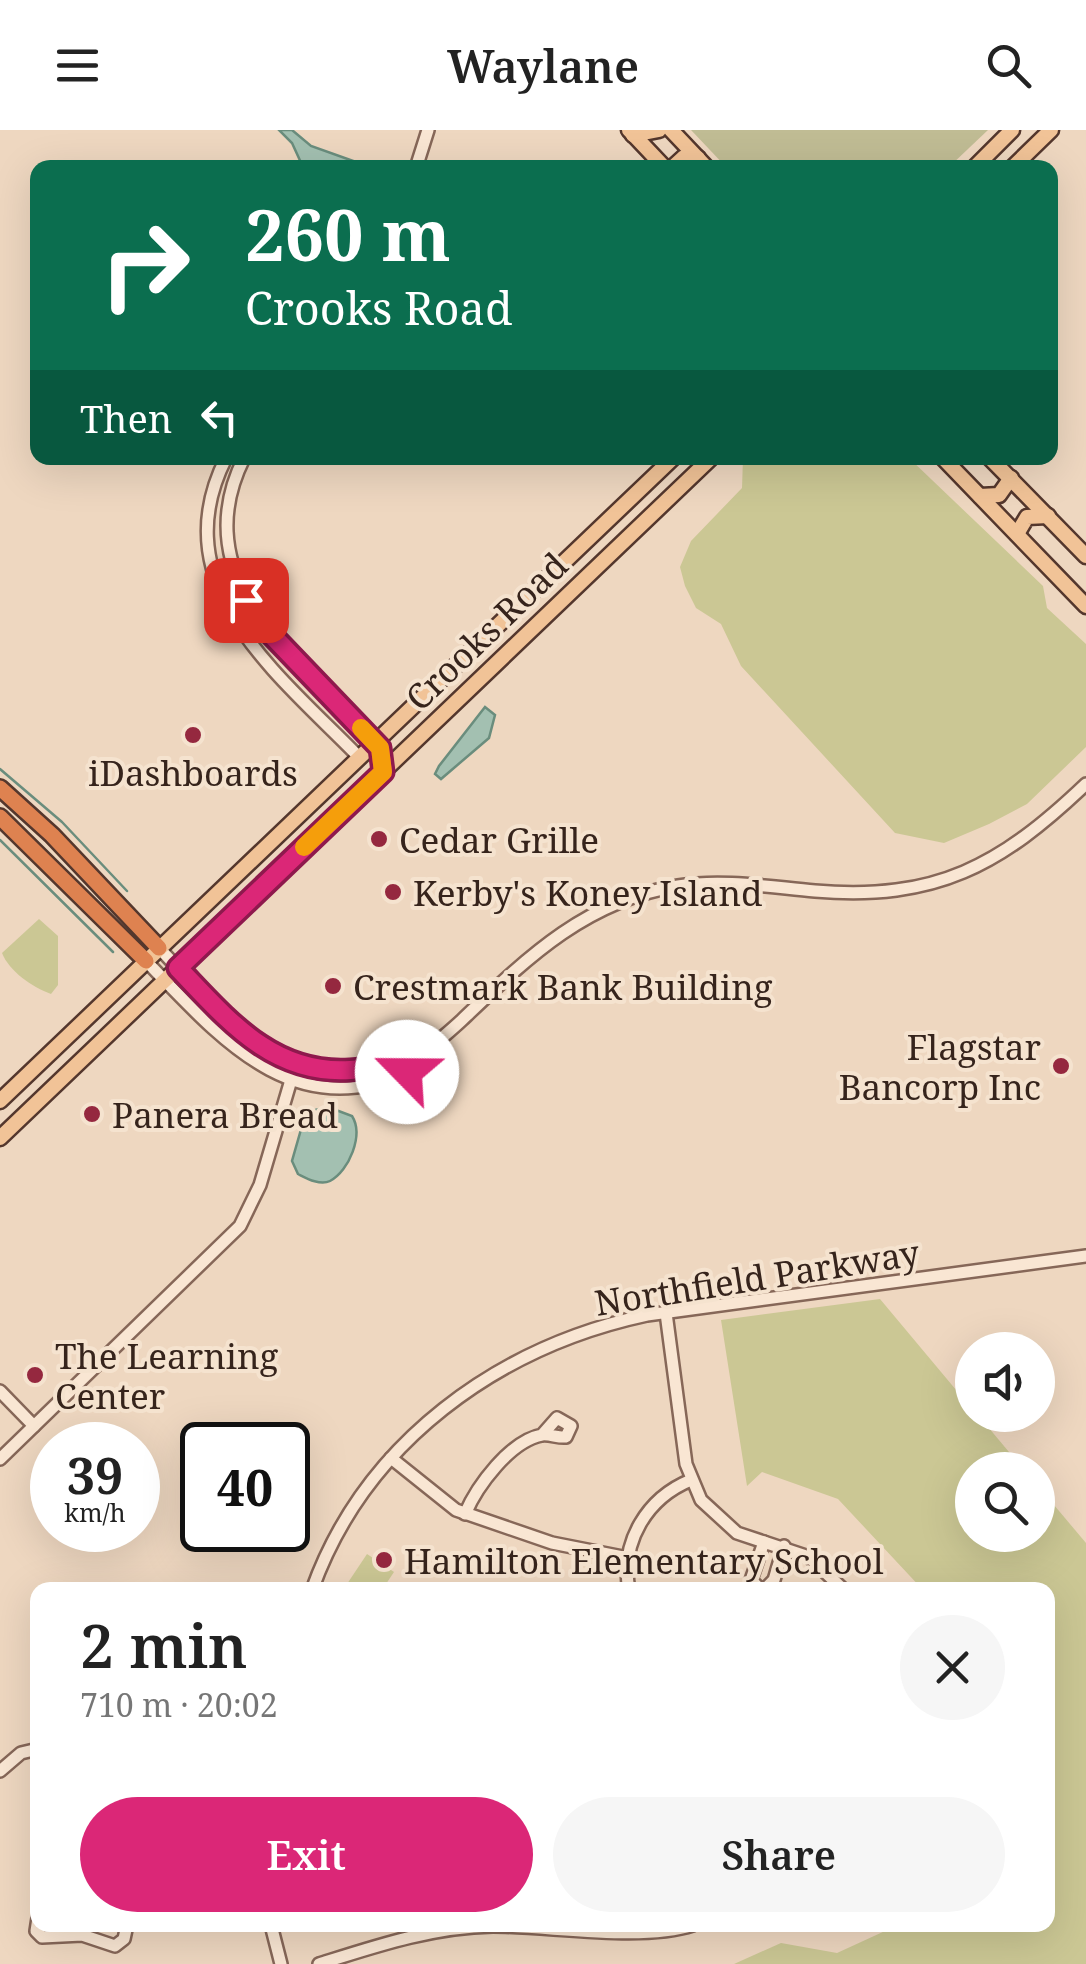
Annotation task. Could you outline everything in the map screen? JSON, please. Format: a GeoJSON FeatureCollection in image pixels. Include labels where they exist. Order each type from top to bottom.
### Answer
{"type":"FeatureCollection","features":[{"type":"Feature","properties":{"kind":"highway"},"geometry":{"type":"LineString","coordinates":[[0,788],[52,835],[159,948]]}},
{"type":"Feature","properties":{"kind":"highway"},"geometry":{"type":"LineString","coordinates":[[0,798],[52,835]]}},
{"type":"Feature","properties":{"kind":"highway"},"geometry":{"type":"LineString","coordinates":[[0,817],[146,960]]}},
{"type":"Feature","properties":{"kind":"main road"},"geometry":{"type":"LineString","coordinates":[[631,132],[658,130]]}},
{"type":"Feature","properties":{"kind":"main road"},"geometry":{"type":"LineString","coordinates":[[671,130],[699,160]]}},
{"type":"Feature","properties":{"kind":"main road"},"geometry":{"type":"LineString","coordinates":[[1019,160],[1051,130]]}},
{"type":"Feature","properties":{"kind":"main road"},"geometry":{"type":"LineString","coordinates":[[982,160],[1011,131],[1023,142],[1017,160]]}},
{"type":"Feature","properties":{"kind":"main road"},"geometry":{"type":"LineString","coordinates":[[631,132],[660,160]]}},
{"type":"Feature","properties":{"kind":"main road","name":"Crooks Road"},"geometry":{"type":"LineString","coordinates":[[0,1100],[666,465]]}},
{"type":"Feature","properties":{"kind":"main road","name":"Crooks Road"},"geometry":{"type":"LineString","coordinates":[[0,1138],[704,465]]}},
{"type":"Feature","properties":{"kind":"main road"},"geometry":{"type":"LineString","coordinates":[[950,465],[1086,606]]}},
{"type":"Feature","properties":{"kind":"main road"},"geometry":{"type":"LineString","coordinates":[[997,465],[1086,556]]}},
{"type":"Feature","properties":{"kind":"main road"},"geometry":{"type":"LineString","coordinates":[[980,496],[999,495],[1011,478]]}},
{"type":"Feature","properties":{"kind":"main road"},"geometry":{"type":"LineString","coordinates":[[1017,534],[1027,517],[1048,516]]}},
{"type":"Feature","properties":{"kind":"main road"},"geometry":{"type":"LineString","coordinates":[[539,585],[542,603],[552,609]]}},
{"type":"Feature","properties":{"kind":"main road"},"geometry":{"type":"LineString","coordinates":[[494,628],[505,637],[506,653]]}},
{"type":"Feature","properties":{"kind":"main road"},"geometry":{"type":"LineString","coordinates":[[374,742],[382,752],[383,772]]}},
{"type":"Feature","properties":{"kind":"main road"},"geometry":{"type":"LineString","coordinates":[[224,886],[225,902],[237,912]]}},
{"type":"Feature","properties":{"kind":"street"},"geometry":{"type":"LineString","coordinates":[[419,160],[428,130]]}},
{"type":"Feature","properties":{"kind":"street"},"geometry":{"type":"LineString","coordinates":[[224,465],[209,514],[212,572],[231,618],[359,757]]}},
{"type":"Feature","properties":{"kind":"street"},"geometry":{"type":"LineString","coordinates":[[242,465],[229,502],[230,559],[251,610],[374,742]]}},
{"type":"Feature","properties":{"kind":"street"},"geometry":{"type":"LineString","coordinates":[[280,674],[294,672],[300,665]]}},
{"type":"Feature","properties":{"kind":"street"},"geometry":{"type":"LineString","coordinates":[[294,689],[303,681],[315,680]]}},
{"type":"Feature","properties":{"kind":"street"},"geometry":{"type":"LineString","coordinates":[[146,960],[238,1053],[292,1079],[332,1086],[370,1084],[407,1072],[541,946],[606,907],[652,892],[702,884],[860,894],[930,885],[969,872],[1014,848],[1086,784]]}},
{"type":"Feature","properties":{"kind":"street"},"geometry":{"type":"LineString","coordinates":[[159,948],[241,1034],[296,1063],[328,1070],[366,1068],[418,1058]]}},
{"type":"Feature","properties":{"kind":"street"},"geometry":{"type":"LineString","coordinates":[[38,1422],[240,1226],[260,1185],[296,1063]]}},
{"type":"Feature","properties":{"kind":"street"},"geometry":{"type":"LineString","coordinates":[[366,1068],[370,1084]]}},
{"type":"Feature","properties":{"kind":"street","name":"Northfield Parkway"},"geometry":{"type":"LineString","coordinates":[[316,1582],[341,1528],[391,1458],[446,1405],[513,1360],[600,1326],[666,1313],[1086,1256]]}},
{"type":"Feature","properties":{"kind":"street"},"geometry":{"type":"LineString","coordinates":[[666,1313],[691,1480],[716,1518],[738,1533],[809,1557],[836,1582]]}},
{"type":"Feature","properties":{"kind":"street"},"geometry":{"type":"LineString","coordinates":[[0,1391],[30,1422]]}},
{"type":"Feature","properties":{"kind":"street"},"geometry":{"type":"LineString","coordinates":[[0,1459],[30,1430]]}},
{"type":"Feature","properties":{"kind":"street"},"geometry":{"type":"LineString","coordinates":[[464,1514],[492,1470],[542,1435]]}},
{"type":"Feature","properties":{"kind":"street"},"geometry":{"type":"LineString","coordinates":[[391,1458],[446,1506],[464,1514],[552,1542],[628,1558]]}},
{"type":"Feature","properties":{"kind":"street"},"geometry":{"type":"LineString","coordinates":[[630,1582],[628,1558],[635,1533],[651,1508],[691,1480]]}},
{"type":"Feature","properties":{"kind":"street"},"geometry":{"type":"LineString","coordinates":[[754,1582],[764,1542]]}},
{"type":"Feature","properties":{"kind":"street"},"geometry":{"type":"LineString","coordinates":[[772,1582],[784,1546]]}},
{"type":"Feature","properties":{"kind":"street"},"geometry":{"type":"LineString","coordinates":[[0,1771],[20,1754],[30,1751]]}},
{"type":"Feature","properties":{"kind":"street"},"geometry":{"type":"LineString","coordinates":[[37,1932],[42,1937],[82,1935],[115,1946],[126,1932]]}},
{"type":"Feature","properties":{"kind":"street"},"geometry":{"type":"LineString","coordinates":[[274,1932],[281,1964]]}},
{"type":"Feature","properties":{"kind":"street"},"geometry":{"type":"LineString","coordinates":[[319,1964],[436,1932]]}},
{"type":"Feature","properties":{"kind":"shaded area"},"geometry":{"type":"Polygon","coordinates":[[[279,130],[292,130],[311,146],[350,160],[300,160],[292,143],[279,130]]]}},
{"type":"Feature","properties":{"kind":"shaded area"},"geometry":{"type":"Polygon","coordinates":[[[691,130],[988,130],[956,160],[719,160],[691,130]]]}},
{"type":"Feature","properties":{"kind":"shaded area"},"geometry":{"type":"Polygon","coordinates":[[[743,465],[916,465],[1043,586],[1047,608],[1086,644],[1086,747],[1027,804],[989,824],[944,843],[895,833],[741,666],[721,624],[696,608],[685,586],[680,567],[691,541],[742,488],[743,465]]]}},
{"type":"Feature","properties":{"kind":"shaded area"},"geometry":{"type":"Polygon","coordinates":[[[485,707],[495,715],[489,738],[441,779],[435,774],[439,766],[485,707]]]}},
{"type":"Feature","properties":{"kind":"shaded area"},"geometry":{"type":"Polygon","coordinates":[[[39,919],[58,936],[58,985],[51,994],[22,978],[2,953],[39,919]]]}},
{"type":"Feature","properties":{"kind":"shaded area"},"geometry":{"type":"Polygon","coordinates":[[[328,1107],[352,1116],[356,1133],[353,1152],[343,1169],[322,1183],[298,1174],[292,1161],[306,1112],[328,1107]]]}},
{"type":"Feature","properties":{"kind":"shaded area"},"geometry":{"type":"Polygon","coordinates":[[[880,1299],[955,1389],[955,1432],[992,1432],[1009,1452],[955,1452],[955,1552],[1055,1552],[1055,1506],[1086,1543],[1086,1964],[734,1964],[781,1943],[837,1953],[883,1932],[1055,1932],[1055,1582],[916,1582],[838,1499],[762,1472],[747,1486],[721,1320],[880,1299]]]}},
{"type":"Feature","properties":{"kind":"shaded area"},"geometry":{"type":"Polygon","coordinates":[[[367,1554],[394,1572],[387,1582],[348,1582],[367,1554]]]}},
{"type":"Feature","properties":{"kind":"waterway"},"geometry":{"type":"LineString","coordinates":[[0,769],[62,822],[127,891]]}},
{"type":"Feature","properties":{"kind":"waterway"},"geometry":{"type":"LineString","coordinates":[[0,840],[113,952]]}},
{"type":"Feature","properties":{"kind":"slow traffic"},"geometry":{"type":"LineString","coordinates":[[304,847],[383,772],[382,752],[361,728]]}},
{"type":"Feature","properties":{"kind":"place","name":"iDashboards"},"geometry":{"type":"Point","coordinates":[193,735]}},
{"type":"Feature","properties":{"kind":"place","name":"Cedar Grille"},"geometry":{"type":"Point","coordinates":[379,839]}},
{"type":"Feature","properties":{"kind":"place","name":"Kerby's Koney Island"},"geometry":{"type":"Point","coordinates":[393,892]}},
{"type":"Feature","properties":{"kind":"place","name":"Crestmark Bank Building"},"geometry":{"type":"Point","coordinates":[333,986]}},
{"type":"Feature","properties":{"kind":"place","name":"Flagstar Bancorp Inc"},"geometry":{"type":"Point","coordinates":[1061,1066]}},
{"type":"Feature","properties":{"kind":"place","name":"Panera Bread"},"geometry":{"type":"Point","coordinates":[92,1114]}},
{"type":"Feature","properties":{"kind":"place","name":"The Learning Center"},"geometry":{"type":"Point","coordinates":[35,1375]}},
{"type":"Feature","properties":{"kind":"place","name":"Hamilton Elementary School"},"geometry":{"type":"Point","coordinates":[384,1560]}},
{"type":"Feature","properties":{"kind":"route"},"geometry":{"type":"LineString","coordinates":[[246,600],[266,629],[380,748],[383,772],[178,968],[241,1034],[282,1058],[341,1071],[418,1058],[407,1072]]}}]}
